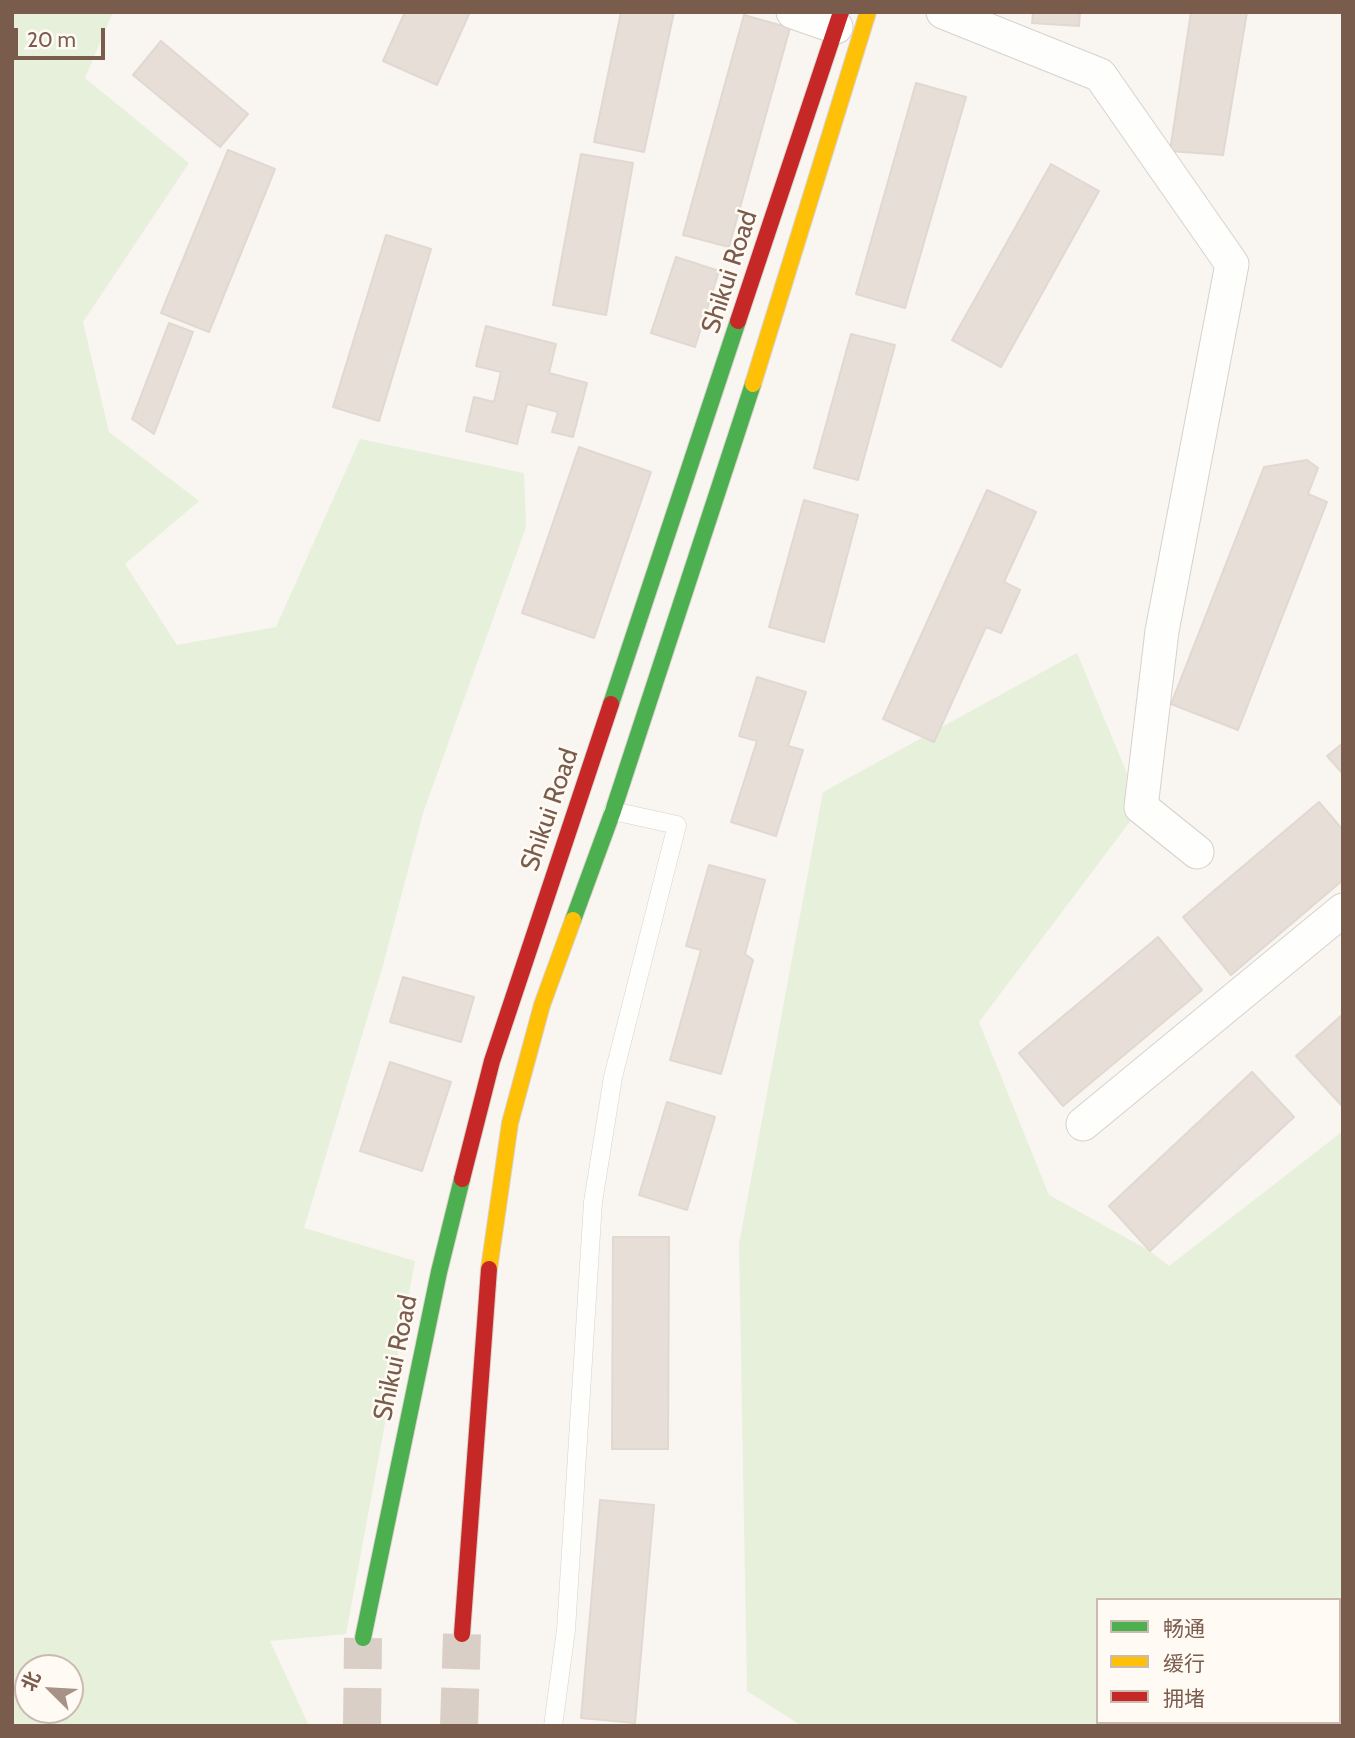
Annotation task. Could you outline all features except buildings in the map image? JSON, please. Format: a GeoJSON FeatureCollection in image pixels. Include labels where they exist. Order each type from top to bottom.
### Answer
{"type":"FeatureCollection","features":[{"type":"Feature","properties":{"kind":"main road"},"geometry":{"type":"LineString","coordinates":[[462,1634],[490,1255],[510,1123],[542,1005],[614,811],[788,276],[868,12]]}},
{"type":"Feature","properties":{"kind":"main road","name":"Shikui Road"},"geometry":{"type":"LineString","coordinates":[[363,1638],[439,1272],[492,1061],[838,20]]}},
{"type":"Feature","properties":{"kind":"street"},"geometry":{"type":"LineString","coordinates":[[793,12],[838,20]]}},
{"type":"Feature","properties":{"kind":"street"},"geometry":{"type":"LineString","coordinates":[[943,12],[1100,75],[1232,264],[1162,631],[1141,807],[1197,852]]}},
{"type":"Feature","properties":{"kind":"street"},"geometry":{"type":"LineString","coordinates":[[1083,1124],[1343,910]]}},
{"type":"Feature","properties":{"kind":"lane"},"geometry":{"type":"LineString","coordinates":[[552,1726],[566,1630],[593,1202],[612,1077],[677,825],[614,811]]}},
{"type":"Feature","properties":{"kind":"green space"},"geometry":{"type":"Polygon","coordinates":[[[12,12],[113,12],[85,78],[189,163],[83,322],[109,432],[199,501],[125,564],[177,645],[276,627],[360,439],[524,473],[526,527],[423,813],[382,969],[304,1228],[415,1261],[346,1634],[270,1641],[309,1726],[12,1726],[12,12]]]}},
{"type":"Feature","properties":{"kind":"green space"},"geometry":{"type":"Polygon","coordinates":[[[1077,653],[1141,807],[979,1022],[1049,1195],[1150,1251],[1169,1266],[1343,1131],[1343,1726],[802,1726],[747,1691],[739,1244],[823,792],[1077,653]]]}},
{"type":"Feature","properties":{"kind":"tunnel"},"geometry":{"type":"LineString","coordinates":[[459,1726],[462,1634]]}},
{"type":"Feature","properties":{"kind":"tunnel"},"geometry":{"type":"LineString","coordinates":[[362,1726],[363,1638]]}},
{"type":"Feature","properties":{"kind":"traffic: fast"},"geometry":{"type":"LineString","coordinates":[[611,704],[738,321]]}},
{"type":"Feature","properties":{"kind":"traffic: fast"},"geometry":{"type":"LineString","coordinates":[[573,920],[613,811],[753,384]]}},
{"type":"Feature","properties":{"kind":"traffic: fast"},"geometry":{"type":"LineString","coordinates":[[363,1638],[439,1272],[462,1179]]}},
{"type":"Feature","properties":{"kind":"traffic: slow"},"geometry":{"type":"LineString","coordinates":[[753,384],[868,12]]}},
{"type":"Feature","properties":{"kind":"traffic: slow"},"geometry":{"type":"LineString","coordinates":[[489,1269],[510,1123],[542,1005],[573,920]]}},
{"type":"Feature","properties":{"kind":"traffic: jam"},"geometry":{"type":"LineString","coordinates":[[738,321],[841,12]]}},
{"type":"Feature","properties":{"kind":"traffic: jam"},"geometry":{"type":"LineString","coordinates":[[462,1179],[492,1061],[611,704]]}},
{"type":"Feature","properties":{"kind":"traffic: jam"},"geometry":{"type":"LineString","coordinates":[[462,1634],[489,1269]]}}]}
